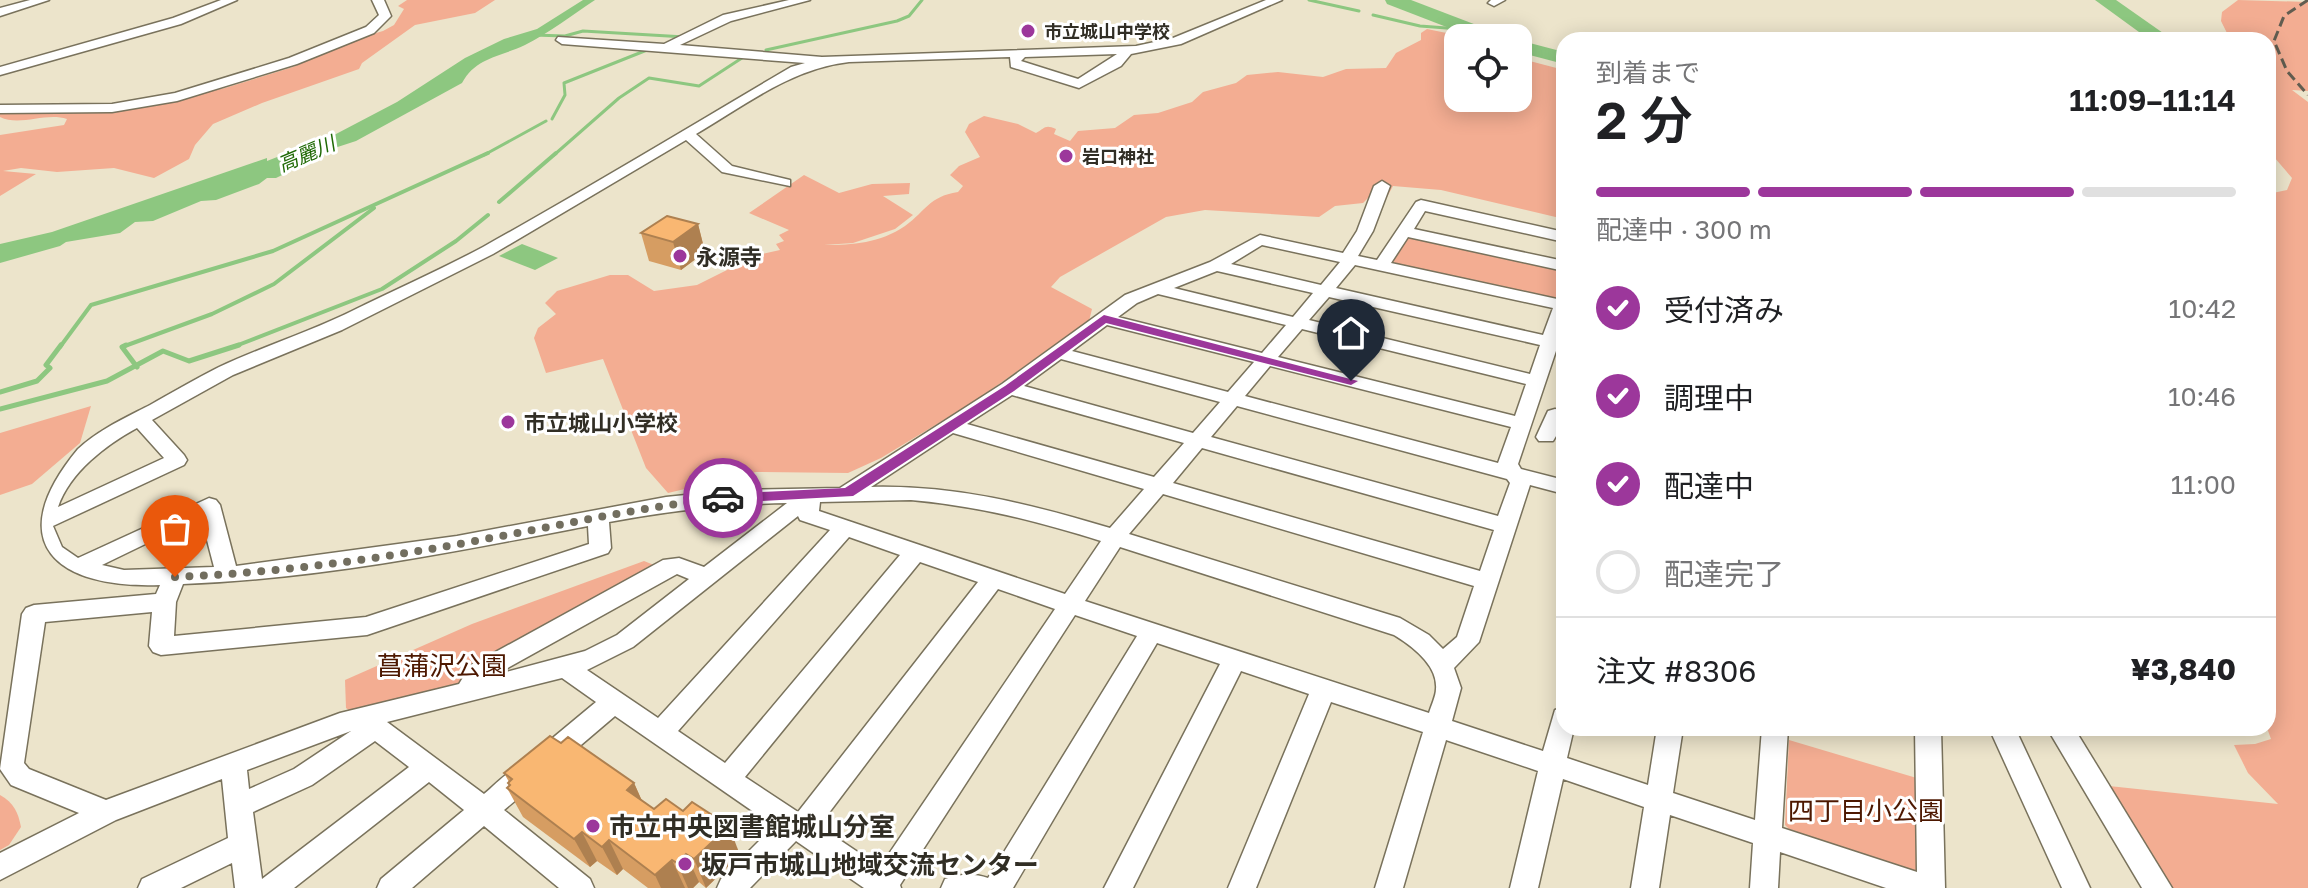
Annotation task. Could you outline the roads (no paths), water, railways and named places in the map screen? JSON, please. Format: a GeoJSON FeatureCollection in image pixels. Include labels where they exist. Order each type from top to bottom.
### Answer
{"type":"FeatureCollection","features":[{"type":"Feature","properties":{"kind":"street"},"geometry":{"type":"LineString","coordinates":[[0,12],[43,0]]}},
{"type":"Feature","properties":{"kind":"street"},"geometry":{"type":"LineString","coordinates":[[0,71],[177,21],[231,0]]}},
{"type":"Feature","properties":{"kind":"street"},"geometry":{"type":"LineString","coordinates":[[0,109],[112,108],[215,87],[263,72],[370,30],[385,16],[378,0]]}},
{"type":"Feature","properties":{"kind":"street"},"geometry":{"type":"LineString","coordinates":[[666,47],[727,18],[804,0]]}},
{"type":"Feature","properties":{"kind":"street"},"geometry":{"type":"LineString","coordinates":[[562,40],[822,61],[1127,51],[1177,41],[1276,0]]}},
{"type":"Feature","properties":{"kind":"street"},"geometry":{"type":"LineString","coordinates":[[1022,55],[1014,60],[1016,64],[1079,84],[1116,63],[1127,51]]}},
{"type":"Feature","properties":{"kind":"street"},"geometry":{"type":"LineString","coordinates":[[822,61],[787,74],[487,251],[336,326],[226,371],[103,440],[63,476],[53,491],[42,523],[45,539],[54,553],[77,568],[124,578],[175,577],[341,563],[666,504],[734,497],[848,492],[911,493],[1023,509],[1392,624],[1417,637],[1441,665],[1449,688],[1389,888]]}},
{"type":"Feature","properties":{"kind":"street"},"geometry":{"type":"LineString","coordinates":[[687,134],[727,169],[785,183]]}},
{"type":"Feature","properties":{"kind":"street"},"geometry":{"type":"LineString","coordinates":[[565,668],[885,887],[1115,537],[1350,258],[1365,231],[1382,186]]}},
{"type":"Feature","properties":{"kind":"street"},"geometry":{"type":"LineString","coordinates":[[1382,265],[1421,205],[1556,235]]}},
{"type":"Feature","properties":{"kind":"street"},"geometry":{"type":"LineString","coordinates":[[1403,231],[1556,264]]}},
{"type":"Feature","properties":{"kind":"street"},"geometry":{"type":"LineString","coordinates":[[848,492],[1009,388],[1131,299],[1216,266],[1260,240],[1556,302]]}},
{"type":"Feature","properties":{"kind":"street"},"geometry":{"type":"LineString","coordinates":[[1216,266],[1550,342]]}},
{"type":"Feature","properties":{"kind":"street"},"geometry":{"type":"LineString","coordinates":[[1157,289],[1537,381]]}},
{"type":"Feature","properties":{"kind":"street"},"geometry":{"type":"LineString","coordinates":[[1104,319],[1522,424]]}},
{"type":"Feature","properties":{"kind":"street"},"geometry":{"type":"LineString","coordinates":[[1556,324],[1508,464],[1556,484]]}},
{"type":"Feature","properties":{"kind":"street"},"geometry":{"type":"LineString","coordinates":[[1059,353],[1232,401],[1522,471]]}},
{"type":"Feature","properties":{"kind":"street"},"geometry":{"type":"LineString","coordinates":[[1009,388],[1506,526]]}},
{"type":"Feature","properties":{"kind":"street"},"geometry":{"type":"LineString","coordinates":[[1546,437],[1556,415]]}},
{"type":"Feature","properties":{"kind":"street"},"geometry":{"type":"LineString","coordinates":[[42,523],[177,460],[139,418]]}},
{"type":"Feature","properties":{"kind":"street"},"geometry":{"type":"LineString","coordinates":[[952,426],[1487,581]]}},
{"type":"Feature","properties":{"kind":"street"},"geometry":{"type":"LineString","coordinates":[[1441,665],[1467,642],[1522,471]]}},
{"type":"Feature","properties":{"kind":"street"},"geometry":{"type":"LineString","coordinates":[[811,495],[808,515],[1234,660],[1928,888],[1928,736]]}},
{"type":"Feature","properties":{"kind":"street"},"geometry":{"type":"LineString","coordinates":[[0,867],[106,812],[233,765],[594,658],[625,641],[811,495]]}},
{"type":"Feature","properties":{"kind":"street"},"geometry":{"type":"LineString","coordinates":[[77,568],[209,505],[227,575]]}},
{"type":"Feature","properties":{"kind":"street"},"geometry":{"type":"LineString","coordinates":[[175,577],[164,602],[161,646],[367,626],[600,548],[598,517]]}},
{"type":"Feature","properties":{"kind":"street"},"geometry":{"type":"LineString","coordinates":[[660,734],[845,527]]}},
{"type":"Feature","properties":{"kind":"street"},"geometry":{"type":"LineString","coordinates":[[728,779],[917,550]]}},
{"type":"Feature","properties":{"kind":"street"},"geometry":{"type":"LineString","coordinates":[[470,693],[472,680],[479,673],[671,566],[705,576]]}},
{"type":"Feature","properties":{"kind":"street"},"geometry":{"type":"LineString","coordinates":[[731,888],[798,826],[994,578]]}},
{"type":"Feature","properties":{"kind":"street"},"geometry":{"type":"LineString","coordinates":[[106,812],[20,777],[11,765],[34,614],[164,602]]}},
{"type":"Feature","properties":{"kind":"street"},"geometry":{"type":"LineString","coordinates":[[998,888],[1152,632]]}},
{"type":"Feature","properties":{"kind":"street"},"geometry":{"type":"LineString","coordinates":[[1118,888],[1234,660]]}},
{"type":"Feature","properties":{"kind":"street"},"geometry":{"type":"LineString","coordinates":[[1242,888],[1324,689]]}},
{"type":"Feature","properties":{"kind":"street"},"geometry":{"type":"LineString","coordinates":[[391,888],[613,703]]}},
{"type":"Feature","properties":{"kind":"street"},"geometry":{"type":"LineString","coordinates":[[370,722],[484,810],[569,885]]}},
{"type":"Feature","properties":{"kind":"street"},"geometry":{"type":"LineString","coordinates":[[237,807],[303,777],[370,722]]}},
{"type":"Feature","properties":{"kind":"street"},"geometry":{"type":"LineString","coordinates":[[1524,888],[1560,736]]}},
{"type":"Feature","properties":{"kind":"street"},"geometry":{"type":"LineString","coordinates":[[1645,888],[1669,736]]}},
{"type":"Feature","properties":{"kind":"street"},"geometry":{"type":"LineString","coordinates":[[1764,888],[1774,736]]}},
{"type":"Feature","properties":{"kind":"street"},"geometry":{"type":"LineString","coordinates":[[2006,736],[2076,888]]}},
{"type":"Feature","properties":{"kind":"street"},"geometry":{"type":"LineString","coordinates":[[2065,736],[2158,888]]}},
{"type":"Feature","properties":{"kind":"street"},"geometry":{"type":"LineString","coordinates":[[233,765],[249,888]]}},
{"type":"Feature","properties":{"kind":"street"},"geometry":{"type":"LineString","coordinates":[[272,888],[428,768]]}},
{"type":"Feature","properties":{"kind":"street"},"geometry":{"type":"LineString","coordinates":[[152,888],[243,844]]}},
{"type":"Feature","properties":{"kind":"street"},"geometry":{"type":"LineString","coordinates":[[955,888],[979,888]]}},
{"type":"Feature","properties":{"kind":"water","name":"高麗川"},"geometry":{"type":"Polygon","coordinates":[[[583,0],[595,0],[534,40],[481,63],[462,83],[356,141],[313,155],[311,161],[276,178],[267,178],[216,200],[201,201],[153,221],[135,222],[120,233],[66,242],[0,263],[0,244],[52,232],[267,158],[267,161],[336,134],[397,102],[465,58],[504,39],[537,29],[583,0]]]}},
{"type":"Feature","properties":{"kind":"water"},"geometry":{"type":"Polygon","coordinates":[[[522,244],[558,258],[535,270],[499,256],[522,244]]]}},
{"type":"Feature","properties":{"kind":"waterway"},"geometry":{"type":"LineString","coordinates":[[766,50],[897,21],[909,16],[922,0]]}},
{"type":"Feature","properties":{"kind":"waterway"},"geometry":{"type":"LineString","coordinates":[[1309,0],[1359,11]]}},
{"type":"Feature","properties":{"kind":"waterway","name":"高麗川"},"geometry":{"type":"LineString","coordinates":[[1394,0],[1457,24]]}},
{"type":"Feature","properties":{"kind":"waterway","name":"高麗川"},"geometry":{"type":"LineString","coordinates":[[2104,0],[2151,32]]}},
{"type":"Feature","properties":{"kind":"waterway"},"geometry":{"type":"LineString","coordinates":[[1373,15],[1420,26],[1444,28]]}},
{"type":"Feature","properties":{"kind":"waterway"},"geometry":{"type":"LineString","coordinates":[[533,35],[565,36],[583,31],[685,37]]}},
{"type":"Feature","properties":{"kind":"waterway"},"geometry":{"type":"LineString","coordinates":[[552,119],[565,95],[564,83],[647,50]]}},
{"type":"Feature","properties":{"kind":"waterway","name":"高麗川"},"geometry":{"type":"LineString","coordinates":[[1532,50],[1556,56]]}},
{"type":"Feature","properties":{"kind":"waterway"},"geometry":{"type":"LineString","coordinates":[[554,155],[619,98],[649,78],[699,86],[745,56]]}},
{"type":"Feature","properties":{"kind":"waterway"},"geometry":{"type":"LineString","coordinates":[[486,154],[546,121]]}},
{"type":"Feature","properties":{"kind":"waterway"},"geometry":{"type":"LineString","coordinates":[[499,202],[556,153]]}},
{"type":"Feature","properties":{"kind":"waterway"},"geometry":{"type":"LineString","coordinates":[[60,347],[91,305],[273,251],[486,154]]}},
{"type":"Feature","properties":{"kind":"waterway"},"geometry":{"type":"LineString","coordinates":[[122,347],[212,314],[274,284],[374,208]]}},
{"type":"Feature","properties":{"kind":"waterway"},"geometry":{"type":"LineString","coordinates":[[234,347],[382,289],[456,241],[488,215]]}},
{"type":"Feature","properties":{"kind":"waterway"},"geometry":{"type":"LineString","coordinates":[[0,392],[37,381],[50,368],[46,365],[61,345]]}},
{"type":"Feature","properties":{"kind":"waterway"},"geometry":{"type":"LineString","coordinates":[[122,347],[126,345]]}},
{"type":"Feature","properties":{"kind":"waterway"},"geometry":{"type":"LineString","coordinates":[[234,347],[239,345]]}},
{"type":"Feature","properties":{"kind":"waterway"},"geometry":{"type":"LineString","coordinates":[[122,347],[136,366]]}},
{"type":"Feature","properties":{"kind":"waterway"},"geometry":{"type":"LineString","coordinates":[[136,366],[163,351],[189,361],[234,347]]}},
{"type":"Feature","properties":{"kind":"waterway"},"geometry":{"type":"LineString","coordinates":[[0,409],[107,381],[136,366]]}},
{"type":"Feature","properties":{"kind":"railway"},"geometry":{"type":"LineString","coordinates":[[2276,36],[2284,16],[2308,0]]}},
{"type":"Feature","properties":{"kind":"railway"},"geometry":{"type":"LineString","coordinates":[[2276,46],[2287,71],[2308,95]]}},
{"type":"Feature","properties":{"kind":"place","name":"市立城山中学校"},"geometry":{"type":"Point","coordinates":[1028,31]}},
{"type":"Feature","properties":{"kind":"place","name":"岩口神社"},"geometry":{"type":"Point","coordinates":[1066,156]}},
{"type":"Feature","properties":{"kind":"place","name":"永源寺"},"geometry":{"type":"Point","coordinates":[680,256]}},
{"type":"Feature","properties":{"kind":"place","name":"市立城山小学校"},"geometry":{"type":"Point","coordinates":[508,422]}},
{"type":"Feature","properties":{"kind":"place","name":"市立中央図書館城山分室"},"geometry":{"type":"Point","coordinates":[593,826]}},
{"type":"Feature","properties":{"kind":"place","name":"坂戸市城山地域交流センター"},"geometry":{"type":"Point","coordinates":[685,864]}},
{"type":"Feature","properties":{"kind":"park label","name":"菖蒲沢公園"},"geometry":{"type":"Point","coordinates":[442,665]}},
{"type":"Feature","properties":{"kind":"park label","name":"四丁目小公園"},"geometry":{"type":"Point","coordinates":[1866,810]}}]}
